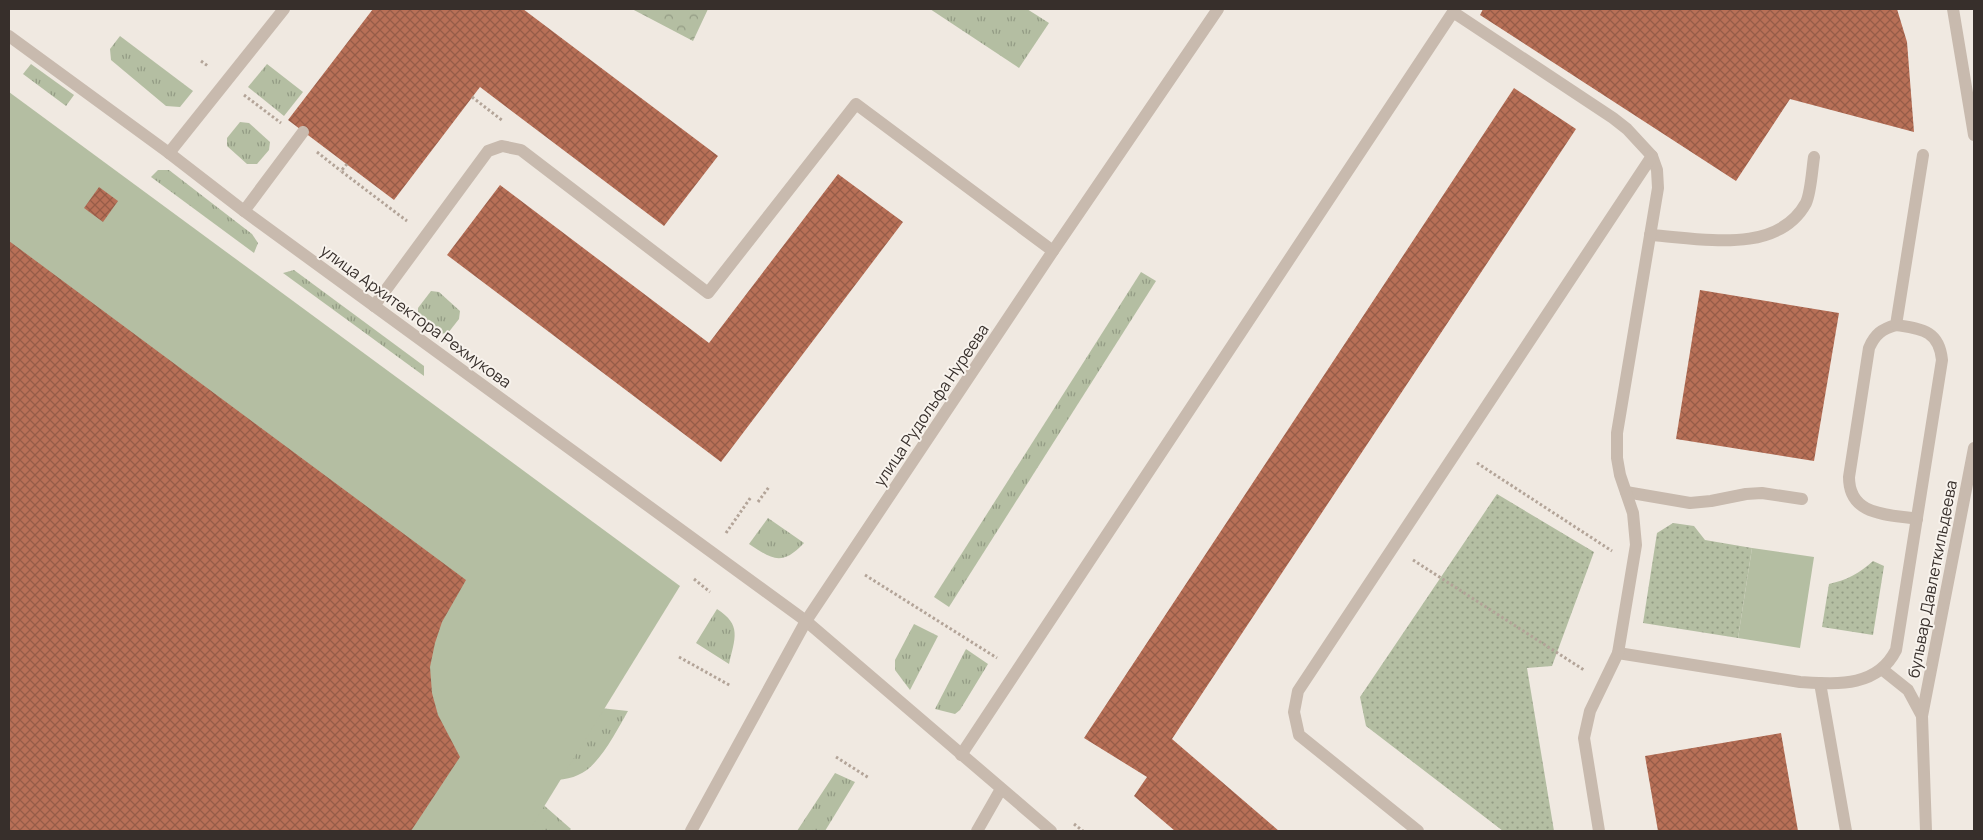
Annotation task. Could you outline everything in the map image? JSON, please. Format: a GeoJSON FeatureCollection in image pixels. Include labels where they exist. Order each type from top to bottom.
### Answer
{"type":"FeatureCollection","features":[{"type":"Feature","properties":{"kind":"street"},"geometry":{"type":"LineString","coordinates":[[169,153],[284,9]]}},
{"type":"Feature","properties":{"kind":"street","name":"улица Рудольфа Нуреева"},"geometry":{"type":"LineString","coordinates":[[691,831],[806,622],[1053,251],[1218,9]]}},
{"type":"Feature","properties":{"kind":"street"},"geometry":{"type":"LineString","coordinates":[[1953,9],[1974,134]]}},
{"type":"Feature","properties":{"kind":"street"},"geometry":{"type":"LineString","coordinates":[[961,755],[1450,10],[1613,118],[1635,137],[1652,156],[1657,170],[1658,180],[1650,235],[1618,433],[1618,458],[1635,525],[1636,545],[1618,653],[1590,711],[1584,738],[1599,831]]}},
{"type":"Feature","properties":{"kind":"street","name":"улица Архитектора Рехмукова"},"geometry":{"type":"LineString","coordinates":[[9,36],[169,153],[244,211],[806,622],[1051,831]]}},
{"type":"Feature","properties":{"kind":"street"},"geometry":{"type":"LineString","coordinates":[[374,306],[488,150],[502,146],[521,150],[708,293],[856,104],[1053,251]]}},
{"type":"Feature","properties":{"kind":"street"},"geometry":{"type":"LineString","coordinates":[[244,211],[301,135]]}},
{"type":"Feature","properties":{"kind":"street"},"geometry":{"type":"LineString","coordinates":[[1896,325],[1923,154]]}},
{"type":"Feature","properties":{"kind":"street"},"geometry":{"type":"LineString","coordinates":[[1418,831],[1299,735],[1294,712],[1298,692],[1652,156]]}},
{"type":"Feature","properties":{"kind":"street"},"geometry":{"type":"LineString","coordinates":[[1650,235],[1736,240],[1760,238],[1775,232],[1798,214],[1807,201],[1814,157]]}},
{"type":"Feature","properties":{"kind":"street"},"geometry":{"type":"LineString","coordinates":[[1618,653],[1800,682],[1820,683],[1861,680],[1872,677],[1883,670],[1891,661],[1896,650],[1917,519],[1942,360],[1941,350],[1932,335],[1921,329],[1896,325],[1887,327],[1879,332],[1869,348],[1849,477],[1849,488],[1853,498],[1860,506],[1876,512],[1917,519]]}},
{"type":"Feature","properties":{"kind":"street","name":"бульвар Давлеткильдеева"},"geometry":{"type":"LineString","coordinates":[[1922,716],[1974,448]]}},
{"type":"Feature","properties":{"kind":"street"},"geometry":{"type":"LineString","coordinates":[[1626,492],[1690,503],[1711,502],[1746,494],[1762,493],[1802,499]]}},
{"type":"Feature","properties":{"kind":"street"},"geometry":{"type":"LineString","coordinates":[[1883,670],[1908,690],[1922,716],[1926,831]]}},
{"type":"Feature","properties":{"kind":"street"},"geometry":{"type":"LineString","coordinates":[[1820,683],[1846,831]]}},
{"type":"Feature","properties":{"kind":"street"},"geometry":{"type":"LineString","coordinates":[[977,831],[1001,789]]}},
{"type":"Feature","properties":{"kind":"path"},"geometry":{"type":"LineString","coordinates":[[201,61],[301,135],[341,171],[426,235]]}},
{"type":"Feature","properties":{"kind":"path"},"geometry":{"type":"LineString","coordinates":[[472,97],[504,121]]}},
{"type":"Feature","properties":{"kind":"path"},"geometry":{"type":"LineString","coordinates":[[341,171],[347,164]]}},
{"type":"Feature","properties":{"kind":"path"},"geometry":{"type":"LineString","coordinates":[[1457,451],[1632,565]]}},
{"type":"Feature","properties":{"kind":"path"},"geometry":{"type":"LineString","coordinates":[[758,502],[769,487]]}},
{"type":"Feature","properties":{"kind":"path"},"geometry":{"type":"LineString","coordinates":[[726,533],[751,497]]}},
{"type":"Feature","properties":{"kind":"path"},"geometry":{"type":"LineString","coordinates":[[1394,547],[1603,683]]}},
{"type":"Feature","properties":{"kind":"path"},"geometry":{"type":"LineString","coordinates":[[846,562],[1000,659]]}},
{"type":"Feature","properties":{"kind":"path"},"geometry":{"type":"LineString","coordinates":[[694,579],[710,592]]}},
{"type":"Feature","properties":{"kind":"path"},"geometry":{"type":"LineString","coordinates":[[679,657],[731,686]]}},
{"type":"Feature","properties":{"kind":"path"},"geometry":{"type":"LineString","coordinates":[[836,757],[869,778]]}},
{"type":"Feature","properties":{"kind":"path"},"geometry":{"type":"LineString","coordinates":[[1068,818],[1083,831]]}},
{"type":"Feature","properties":{"kind":"green space"},"geometry":{"type":"Polygon","coordinates":[[[632,9],[708,9],[693,41],[632,9]]]}},
{"type":"Feature","properties":{"kind":"green space"},"geometry":{"type":"Polygon","coordinates":[[[930,9],[1027,9],[1049,23],[1019,68],[930,9]]]}},
{"type":"Feature","properties":{"kind":"green space"},"geometry":{"type":"Polygon","coordinates":[[[120,36],[193,91],[180,107],[166,106],[111,60],[110,49],[120,36]]]}},
{"type":"Feature","properties":{"kind":"green space"},"geometry":{"type":"Polygon","coordinates":[[[31,64],[74,95],[66,106],[23,74],[31,64]]]}},
{"type":"Feature","properties":{"kind":"green space"},"geometry":{"type":"Polygon","coordinates":[[[267,64],[303,92],[284,116],[248,87],[267,64]]]}},
{"type":"Feature","properties":{"kind":"green space"},"geometry":{"type":"Polygon","coordinates":[[[9,92],[680,586],[529,831],[9,831],[9,92]]]}},
{"type":"Feature","properties":{"kind":"green space"},"geometry":{"type":"Polygon","coordinates":[[[240,122],[249,123],[270,142],[269,150],[257,164],[247,164],[227,146],[227,138],[240,122]]]}},
{"type":"Feature","properties":{"kind":"green space"},"geometry":{"type":"Polygon","coordinates":[[[158,170],[169,170],[252,234],[258,243],[254,253],[151,177],[158,170]]]}},
{"type":"Feature","properties":{"kind":"green space"},"geometry":{"type":"Polygon","coordinates":[[[294,270],[424,366],[424,376],[283,273],[294,270]]]}},
{"type":"Feature","properties":{"kind":"green space"},"geometry":{"type":"Polygon","coordinates":[[[1141,272],[1156,281],[949,607],[934,597],[1141,272]]]}},
{"type":"Feature","properties":{"kind":"green space"},"geometry":{"type":"Polygon","coordinates":[[[431,291],[439,292],[460,311],[459,319],[448,333],[438,334],[418,315],[418,308],[431,291]]]}},
{"type":"Feature","properties":{"kind":"green space"},"geometry":{"type":"Polygon","coordinates":[[[1497,494],[1594,552],[1552,666],[1527,668],[1554,831],[1503,831],[1366,726],[1360,697],[1497,494]]]}},
{"type":"Feature","properties":{"kind":"green space"},"geometry":{"type":"Polygon","coordinates":[[[768,518],[804,543],[790,555],[783,558],[771,557],[749,544],[768,518]]]}},
{"type":"Feature","properties":{"kind":"green space"},"geometry":{"type":"Polygon","coordinates":[[[1673,523],[1694,526],[1705,540],[1752,548],[1738,638],[1643,623],[1657,533],[1673,523]]]}},
{"type":"Feature","properties":{"kind":"green space"},"geometry":{"type":"Polygon","coordinates":[[[1752,548],[1814,557],[1800,648],[1738,638],[1752,548]]]}},
{"type":"Feature","properties":{"kind":"green space"},"geometry":{"type":"Polygon","coordinates":[[[1873,561],[1884,566],[1873,635],[1822,627],[1829,584],[1853,576],[1873,561]]]}},
{"type":"Feature","properties":{"kind":"green space"},"geometry":{"type":"Polygon","coordinates":[[[717,609],[730,621],[735,633],[729,664],[696,643],[717,609]]]}},
{"type":"Feature","properties":{"kind":"green space"},"geometry":{"type":"Polygon","coordinates":[[[914,624],[938,636],[910,690],[895,670],[895,660],[914,624]]]}},
{"type":"Feature","properties":{"kind":"green space"},"geometry":{"type":"Polygon","coordinates":[[[966,649],[988,664],[960,710],[955,714],[935,709],[966,649]]]}},
{"type":"Feature","properties":{"kind":"green space"},"geometry":{"type":"Polygon","coordinates":[[[591,707],[628,711],[607,747],[586,771],[576,776],[558,780],[591,707]]]}},
{"type":"Feature","properties":{"kind":"green space"},"geometry":{"type":"Polygon","coordinates":[[[835,773],[855,782],[825,831],[797,831],[835,773]]]}},
{"type":"Feature","properties":{"kind":"green space"},"geometry":{"type":"Polygon","coordinates":[[[531,794],[571,829],[569,831],[507,831],[531,794]]]}},
{"type":"Feature","properties":{"kind":"building"},"geometry":{"type":"Polygon","coordinates":[[[373,9],[523,9],[718,156],[664,226],[480,87],[394,200],[288,120],[373,9]]]}},
{"type":"Feature","properties":{"kind":"building"},"geometry":{"type":"Polygon","coordinates":[[[1483,9],[1897,9],[1907,42],[1914,132],[1790,99],[1736,181],[1480,15],[1483,9]]]}},
{"type":"Feature","properties":{"kind":"building"},"geometry":{"type":"Polygon","coordinates":[[[1514,88],[1576,129],[1172,739],[1279,831],[1175,831],[1134,796],[1147,777],[1084,738],[1514,88]]]}},
{"type":"Feature","properties":{"kind":"building"},"geometry":{"type":"Polygon","coordinates":[[[838,174],[903,222],[721,462],[447,255],[500,185],[709,343],[838,174]]]}},
{"type":"Feature","properties":{"kind":"building"},"geometry":{"type":"Polygon","coordinates":[[[99,187],[118,201],[103,222],[84,208],[99,187]]]}},
{"type":"Feature","properties":{"kind":"building"},"geometry":{"type":"Polygon","coordinates":[[[9,241],[466,580],[442,622],[430,667],[432,693],[438,715],[460,757],[411,831],[9,830],[9,241]]]}},
{"type":"Feature","properties":{"kind":"building"},"geometry":{"type":"Polygon","coordinates":[[[1700,290],[1839,313],[1814,461],[1676,439],[1700,290]]]}},
{"type":"Feature","properties":{"kind":"building"},"geometry":{"type":"Polygon","coordinates":[[[1781,733],[1798,831],[1658,831],[1645,756],[1781,733]]]}}]}
